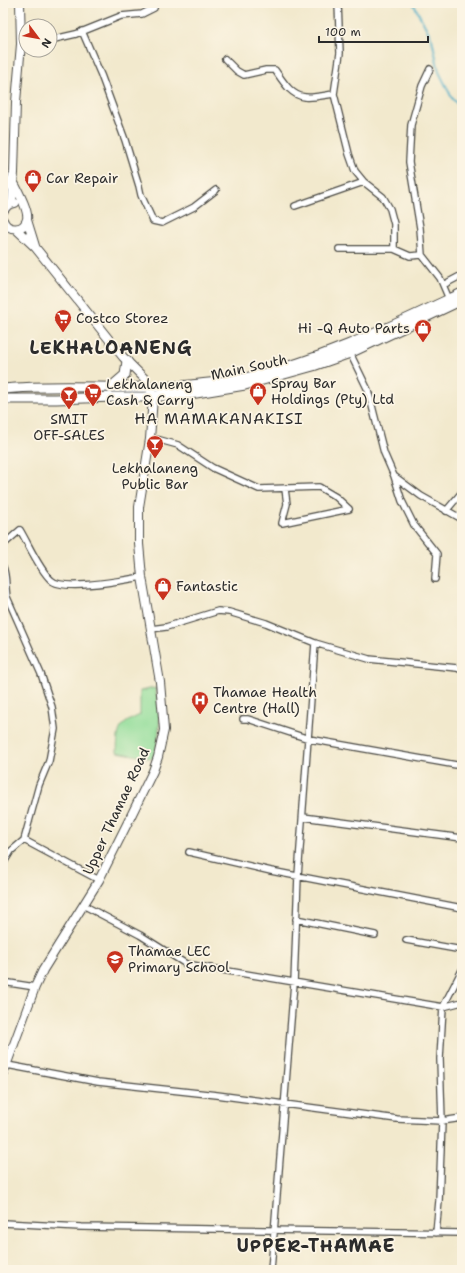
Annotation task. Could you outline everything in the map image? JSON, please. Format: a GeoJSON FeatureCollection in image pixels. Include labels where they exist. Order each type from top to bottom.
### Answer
{"type":"FeatureCollection","features":[{"type":"Feature","properties":{"kind":"main road","name":"Main South"},"geometry":{"type":"LineString","coordinates":[[348,349],[462,292]]}},
{"type":"Feature","properties":{"kind":"main road","name":"Main South"},"geometry":{"type":"LineString","coordinates":[[3,399],[151,392],[244,378],[348,349],[462,300]]}},
{"type":"Feature","properties":{"kind":"main road"},"geometry":{"type":"LineString","coordinates":[[110,388],[125,375],[127,361]]}},
{"type":"Feature","properties":{"kind":"main road","name":"Main South"},"geometry":{"type":"LineString","coordinates":[[3,389],[75,386],[151,392]]}},
{"type":"Feature","properties":{"kind":"street"},"geometry":{"type":"LineString","coordinates":[[20,3],[21,18]]}},
{"type":"Feature","properties":{"kind":"street"},"geometry":{"type":"LineString","coordinates":[[58,38],[82,31],[121,16],[142,14],[154,8],[155,3]]}},
{"type":"Feature","properties":{"kind":"street"},"geometry":{"type":"LineString","coordinates":[[338,3],[340,53],[334,94],[349,154],[355,171],[364,182],[383,197],[390,209],[394,224],[394,249]]}},
{"type":"Feature","properties":{"kind":"street"},"geometry":{"type":"LineString","coordinates":[[82,31],[101,75],[125,140],[140,186],[141,195],[153,221],[162,223],[194,207],[216,190]]}},
{"type":"Feature","properties":{"kind":"street"},"geometry":{"type":"LineString","coordinates":[[22,58],[16,102],[14,183],[6,205],[19,204],[25,208]]}},
{"type":"Feature","properties":{"kind":"street"},"geometry":{"type":"LineString","coordinates":[[225,59],[237,71],[244,75],[266,70],[275,70],[294,93],[305,97],[334,94]]}},
{"type":"Feature","properties":{"kind":"street"},"geometry":{"type":"LineString","coordinates":[[430,69],[422,86],[411,125],[410,162],[420,228],[422,255],[440,278],[449,299]]}},
{"type":"Feature","properties":{"kind":"street"},"geometry":{"type":"LineString","coordinates":[[3,189],[10,183],[14,173]]}},
{"type":"Feature","properties":{"kind":"street"},"geometry":{"type":"LineString","coordinates":[[295,206],[364,182]]}},
{"type":"Feature","properties":{"kind":"street"},"geometry":{"type":"LineString","coordinates":[[3,220],[9,228],[16,229],[21,228],[27,220],[28,213],[14,183]]}},
{"type":"Feature","properties":{"kind":"street"},"geometry":{"type":"LineString","coordinates":[[27,220],[35,247]]}},
{"type":"Feature","properties":{"kind":"street"},"geometry":{"type":"LineString","coordinates":[[16,229],[35,247],[127,361],[144,378],[151,392]]}},
{"type":"Feature","properties":{"kind":"street"},"geometry":{"type":"LineString","coordinates":[[338,249],[394,249],[410,256],[422,255]]}},
{"type":"Feature","properties":{"kind":"street"},"geometry":{"type":"LineString","coordinates":[[442,285],[462,274]]}},
{"type":"Feature","properties":{"kind":"street"},"geometry":{"type":"LineString","coordinates":[[348,349],[368,390],[384,452],[394,476],[402,502],[414,525],[437,554],[435,579]]}},
{"type":"Feature","properties":{"kind":"street","name":"Upper Thamae Road"},"geometry":{"type":"LineString","coordinates":[[3,1074],[35,987],[43,970],[98,880],[153,771],[161,744],[164,730],[161,689],[142,577],[139,544],[139,508],[150,438],[151,392]]}},
{"type":"Feature","properties":{"kind":"street"},"geometry":{"type":"LineString","coordinates":[[150,438],[178,445],[213,468],[259,489],[285,488],[320,487],[336,497],[349,509],[282,523],[287,504],[285,488]]}},
{"type":"Feature","properties":{"kind":"street"},"geometry":{"type":"LineString","coordinates":[[394,476],[421,496],[462,519]]}},
{"type":"Feature","properties":{"kind":"street"},"geometry":{"type":"LineString","coordinates":[[446,511],[462,492]]}},
{"type":"Feature","properties":{"kind":"street"},"geometry":{"type":"LineString","coordinates":[[3,545],[20,530],[51,581],[59,584],[73,586],[142,577]]}},
{"type":"Feature","properties":{"kind":"street"},"geometry":{"type":"LineString","coordinates":[[3,567],[5,572],[7,597],[41,674],[52,707],[55,729],[49,761],[39,784],[24,840],[12,851],[3,864]]}},
{"type":"Feature","properties":{"kind":"street"},"geometry":{"type":"LineString","coordinates":[[151,628],[166,627],[218,611],[229,612],[315,643],[369,659],[457,668],[462,670]]}},
{"type":"Feature","properties":{"kind":"street"},"geometry":{"type":"LineString","coordinates":[[271,1270],[294,983],[298,876],[315,643]]}},
{"type":"Feature","properties":{"kind":"street"},"geometry":{"type":"LineString","coordinates":[[243,719],[253,720],[309,738],[462,766]]}},
{"type":"Feature","properties":{"kind":"street"},"geometry":{"type":"LineString","coordinates":[[303,817],[462,838]]}},
{"type":"Feature","properties":{"kind":"street"},"geometry":{"type":"LineString","coordinates":[[24,840],[98,880]]}},
{"type":"Feature","properties":{"kind":"street"},"geometry":{"type":"LineString","coordinates":[[189,852],[298,876],[462,908]]}},
{"type":"Feature","properties":{"kind":"street"},"geometry":{"type":"LineString","coordinates":[[83,906],[140,935],[186,964],[443,1007],[462,1002]]}},
{"type":"Feature","properties":{"kind":"street"},"geometry":{"type":"LineString","coordinates":[[296,919],[375,935]]}},
{"type":"Feature","properties":{"kind":"street"},"geometry":{"type":"LineString","coordinates":[[406,940],[462,950]]}},
{"type":"Feature","properties":{"kind":"street"},"geometry":{"type":"LineString","coordinates":[[436,1233],[439,1201],[442,1121],[440,1059],[443,1007],[462,970]]}},
{"type":"Feature","properties":{"kind":"street"},"geometry":{"type":"LineString","coordinates":[[3,982],[35,987]]}},
{"type":"Feature","properties":{"kind":"street"},"geometry":{"type":"LineString","coordinates":[[6,1065],[98,1082],[397,1119],[442,1121],[462,1118]]}},
{"type":"Feature","properties":{"kind":"street"},"geometry":{"type":"LineString","coordinates":[[3,1223],[81,1227],[462,1233]]}},
{"type":"Feature","properties":{"kind":"green space"},"geometry":{"type":"Polygon","coordinates":[[[155,688],[159,707],[159,724],[158,740],[154,759],[117,752],[119,732],[121,728],[127,722],[140,715],[140,691],[155,688]]]}},
{"type":"Feature","properties":{"kind":"waterway"},"geometry":{"type":"LineString","coordinates":[[413,3],[432,39],[439,72],[452,98],[462,109]]}},
{"type":"Feature","properties":{"kind":"place","name":"Car Repair"},"geometry":{"type":"Point","coordinates":[33,193]}},
{"type":"Feature","properties":{"kind":"place","name":"Costco Storez"},"geometry":{"type":"Point","coordinates":[63,333]}},
{"type":"Feature","properties":{"kind":"place","name":"Hi -Q Auto Parts"},"geometry":{"type":"Point","coordinates":[423,343]}},
{"type":"Feature","properties":{"kind":"place","name":"Spray Bar Holdings (Pty) Ltd"},"geometry":{"type":"Point","coordinates":[258,406]}},
{"type":"Feature","properties":{"kind":"place","name":"Lekhalaneng Cash & Carry"},"geometry":{"type":"Point","coordinates":[93,407]}},
{"type":"Feature","properties":{"kind":"place","name":"SMIT OFF-SALES"},"geometry":{"type":"Point","coordinates":[69,410]}},
{"type":"Feature","properties":{"kind":"place","name":"Lekhalaneng Public Bar"},"geometry":{"type":"Point","coordinates":[155,459]}},
{"type":"Feature","properties":{"kind":"place","name":"Fantastic"},"geometry":{"type":"Point","coordinates":[163,601]}},
{"type":"Feature","properties":{"kind":"place","name":"Thamae Health Centre (Hall)"},"geometry":{"type":"Point","coordinates":[200,715]}},
{"type":"Feature","properties":{"kind":"place","name":"Thamae LEC Primary School"},"geometry":{"type":"Point","coordinates":[115,974]}},
{"type":"Feature","properties":{"kind":"district","name":"LEKHALOANENG"},"geometry":{"type":"Point","coordinates":[111,348]}},
{"type":"Feature","properties":{"kind":"district","name":"HA MAMAKANAKISI"},"geometry":{"type":"Point","coordinates":[219,419]}},
{"type":"Feature","properties":{"kind":"district","name":"UPPER-THAMAE"},"geometry":{"type":"Point","coordinates":[316,1246]}}]}
